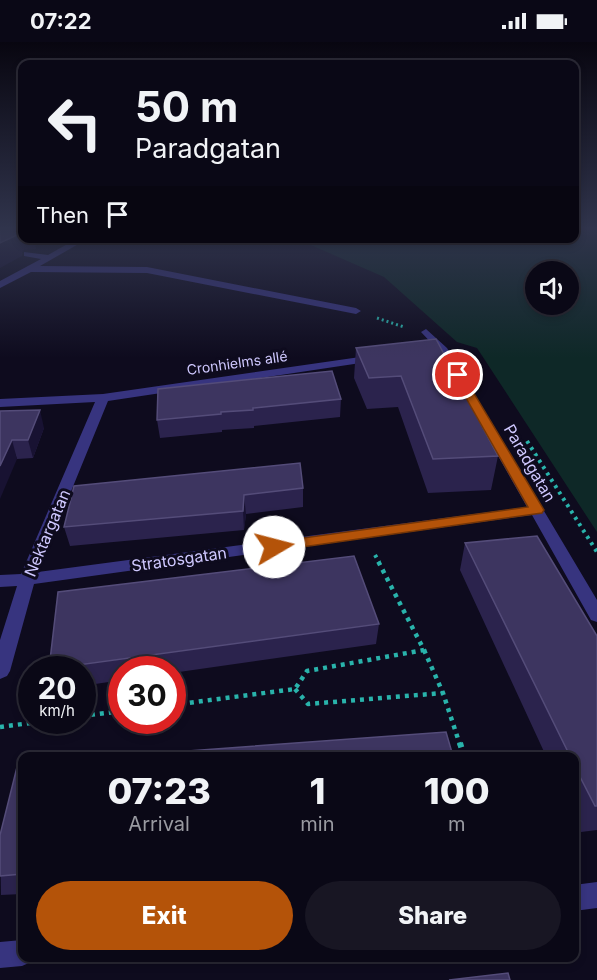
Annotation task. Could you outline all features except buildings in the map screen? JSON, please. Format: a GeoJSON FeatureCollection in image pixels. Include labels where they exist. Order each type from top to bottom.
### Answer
{"type":"FeatureCollection","features":[{"type":"Feature","properties":{"kind":"street"},"geometry":{"type":"LineString","coordinates":[[0,285],[25,271]]}},
{"type":"Feature","properties":{"kind":"street"},"geometry":{"type":"LineString","coordinates":[[151,271],[356,311]]}},
{"type":"Feature","properties":{"kind":"street","name":"Paradgatan"},"geometry":{"type":"LineString","coordinates":[[432,341],[537,510],[597,615]]}},
{"type":"Feature","properties":{"kind":"street","name":"Cronhielms allé"},"geometry":{"type":"LineString","coordinates":[[0,404],[104,399],[384,357]]}},
{"type":"Feature","properties":{"kind":"street","name":"Nektargatan"},"geometry":{"type":"LineString","coordinates":[[0,671],[27,579],[104,399]]}},
{"type":"Feature","properties":{"kind":"street","name":"Stratosgatan"},"geometry":{"type":"LineString","coordinates":[[0,581],[364,535],[537,510]]}},
{"type":"Feature","properties":{"kind":"street"},"geometry":{"type":"LineString","coordinates":[[579,897],[597,895]]}},
{"type":"Feature","properties":{"kind":"street"},"geometry":{"type":"LineString","coordinates":[[0,955],[18,953]]}},
{"type":"Feature","properties":{"kind":"path"},"geometry":{"type":"LineString","coordinates":[[356,311],[432,341]]}},
{"type":"Feature","properties":{"kind":"path"},"geometry":{"type":"LineString","coordinates":[[364,535],[424,650],[443,693],[463,752]]}},
{"type":"Feature","properties":{"kind":"path"},"geometry":{"type":"LineString","coordinates":[[186,703],[295,689],[308,671],[424,650]]}},
{"type":"Feature","properties":{"kind":"path"},"geometry":{"type":"LineString","coordinates":[[295,689],[308,704],[443,693]]}},
{"type":"Feature","properties":{"kind":"path"},"geometry":{"type":"LineString","coordinates":[[0,727],[18,725]]}},
{"type":"Feature","properties":{"kind":"green space"},"geometry":{"type":"Polygon","coordinates":[[[370,271],[525,271],[525,315],[579,315],[579,271],[597,271],[597,532],[477,348],[457,342],[384,277],[370,271]]]}},
{"type":"Feature","properties":{"kind":"route"},"geometry":{"type":"LineString","coordinates":[[274,547],[537,510],[458,375]]}}]}
